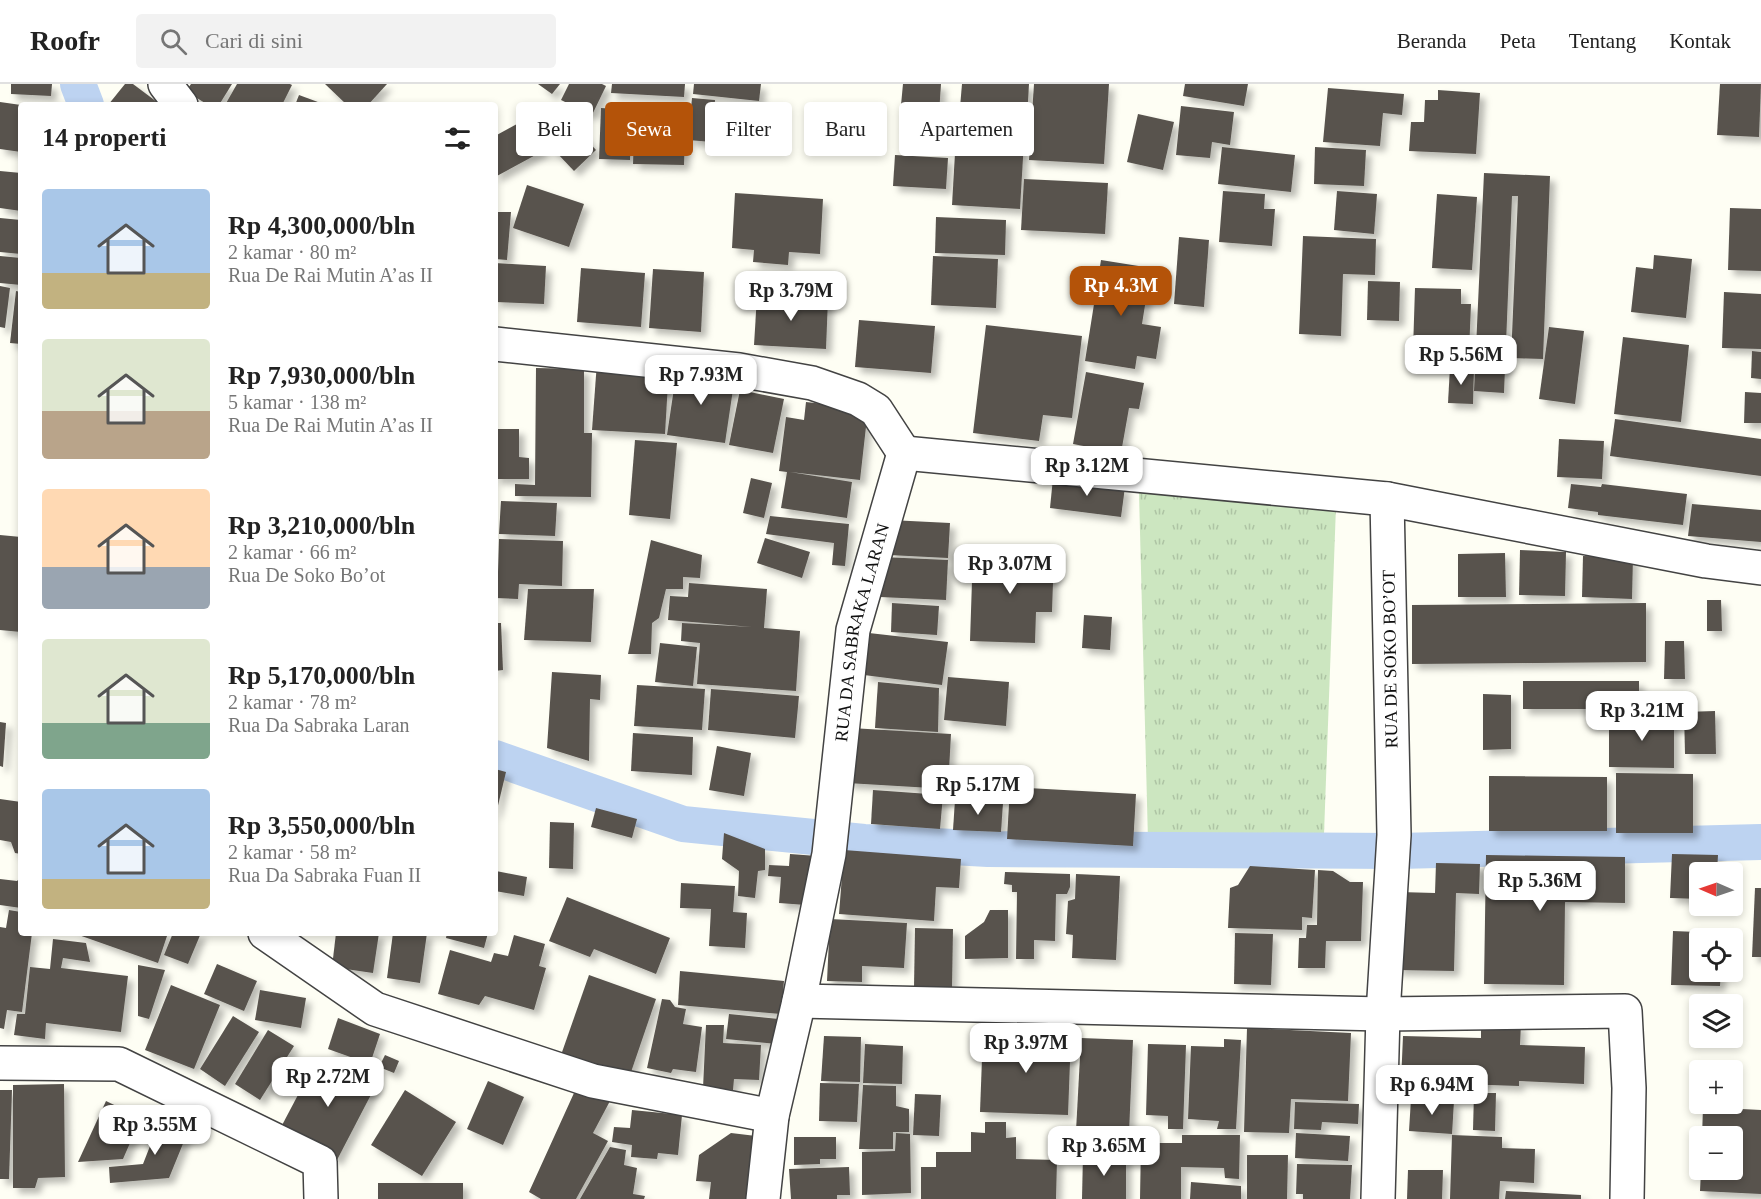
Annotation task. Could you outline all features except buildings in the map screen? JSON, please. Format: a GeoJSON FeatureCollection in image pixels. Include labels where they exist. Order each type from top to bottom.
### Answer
{"type":"FeatureCollection","features":[{"type":"Feature","properties":{"kind":"street"},"geometry":{"type":"LineString","coordinates":[[165,84],[179,102]]}},
{"type":"Feature","properties":{"kind":"street"},"geometry":{"type":"LineString","coordinates":[[498,344],[739,370],[812,383],[858,399],[876,410],[904,453],[1388,499],[1706,561],[1761,568]]}},
{"type":"Feature","properties":{"kind":"street","name":"RUA DA SABRAKA LARAN"},"geometry":{"type":"LineString","coordinates":[[799,1001],[829,854],[853,630],[904,453]]}},
{"type":"Feature","properties":{"kind":"street","name":"RUA DE SOKO BO’OT"},"geometry":{"type":"LineString","coordinates":[[1378,1199],[1383,1014],[1394,835],[1388,499]]}},
{"type":"Feature","properties":{"kind":"street"},"geometry":{"type":"LineString","coordinates":[[269,936],[375,1009],[594,1081],[772,1116]]}},
{"type":"Feature","properties":{"kind":"street"},"geometry":{"type":"LineString","coordinates":[[763,1199],[772,1116],[799,1001],[1383,1014],[1625,1011],[1629,1088],[1628,1199]]}},
{"type":"Feature","properties":{"kind":"street"},"geometry":{"type":"LineString","coordinates":[[0,1063],[119,1064],[320,1162],[321,1199]]}},
{"type":"Feature","properties":{"kind":"green space"},"geometry":{"type":"Polygon","coordinates":[[[1139,493],[1336,506],[1324,834],[1148,841],[1139,493]]]}},
{"type":"Feature","properties":{"kind":"waterway"},"geometry":{"type":"LineString","coordinates":[[78,84],[85,102]]}},
{"type":"Feature","properties":{"kind":"waterway"},"geometry":{"type":"LineString","coordinates":[[498,759],[683,824],[864,842],[988,849],[1399,851],[1761,842]]}}]}
